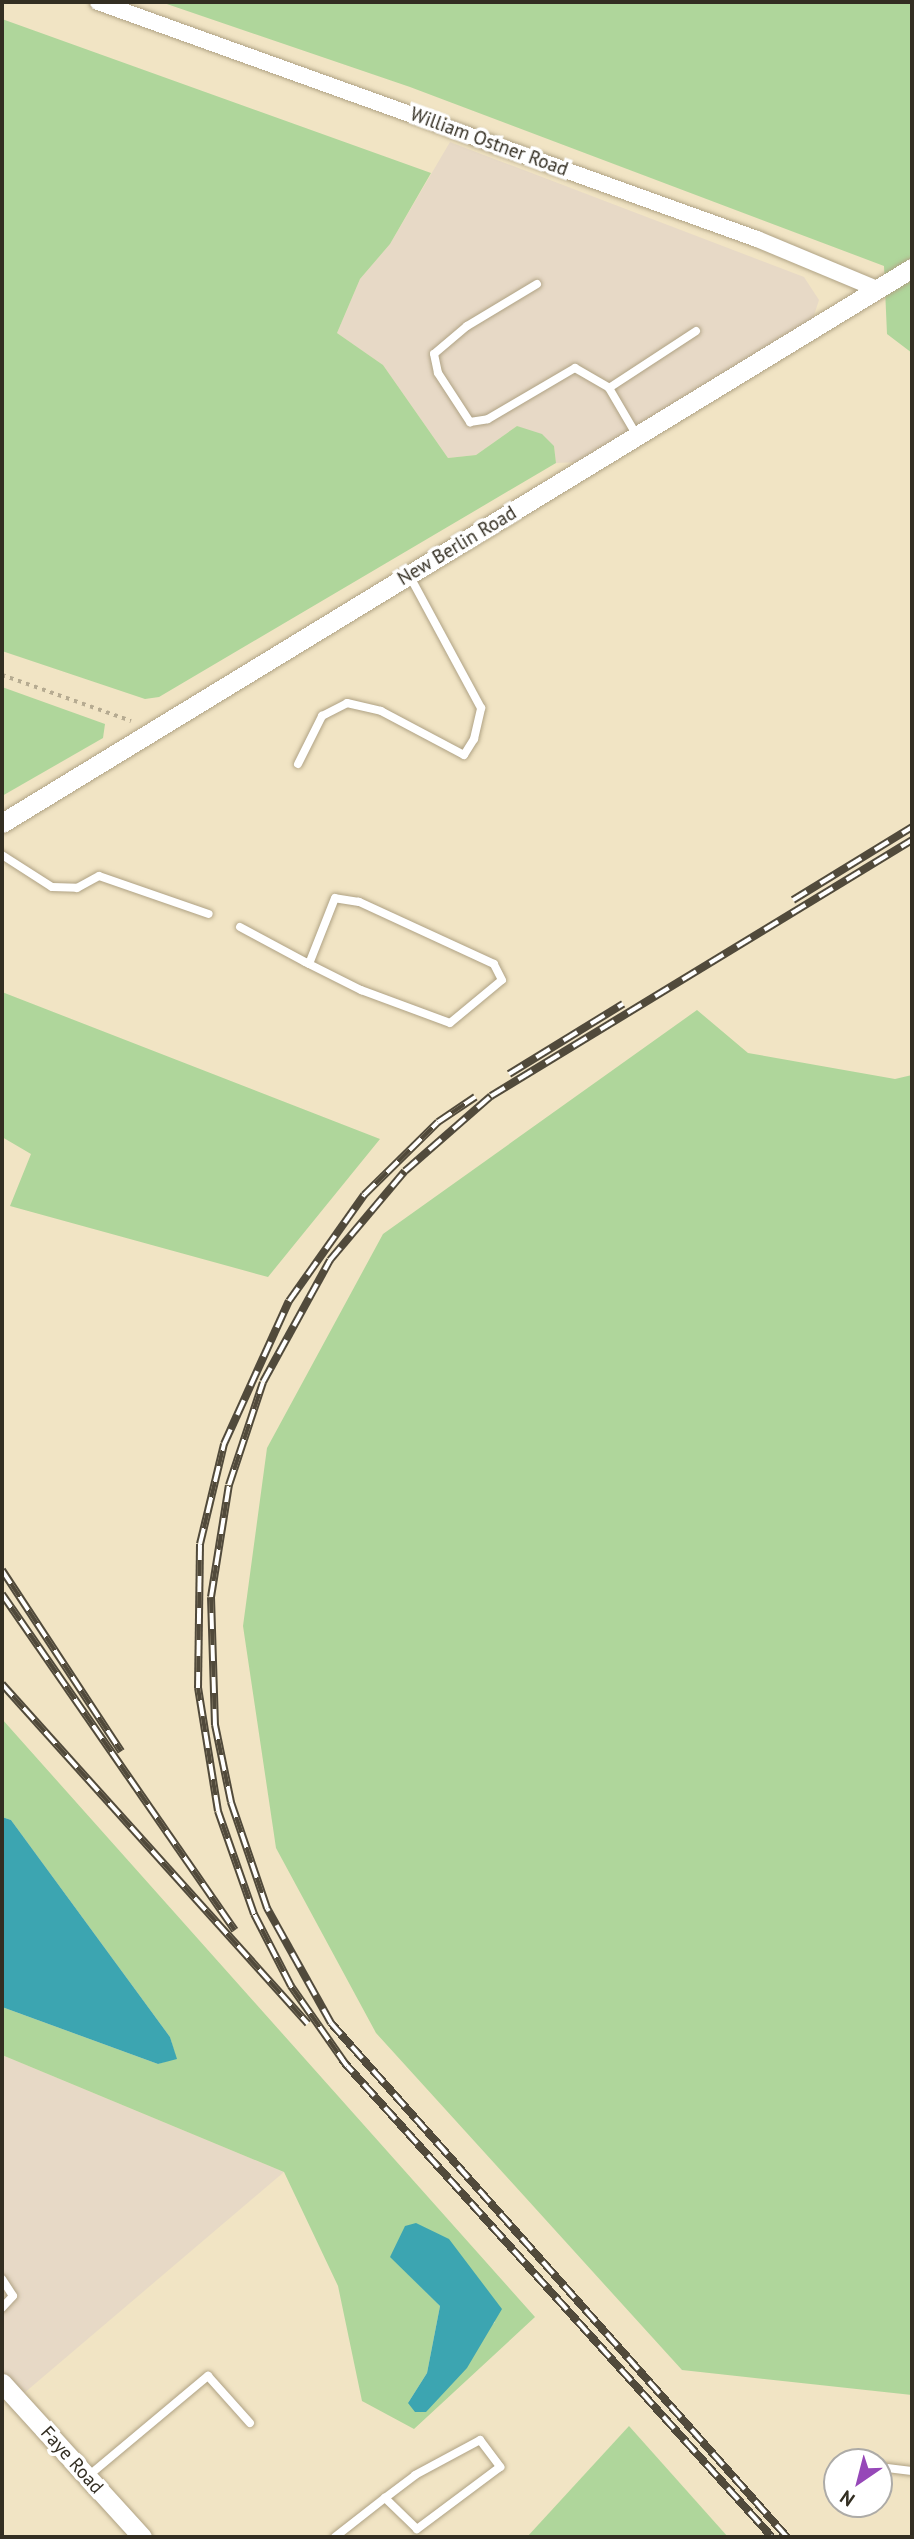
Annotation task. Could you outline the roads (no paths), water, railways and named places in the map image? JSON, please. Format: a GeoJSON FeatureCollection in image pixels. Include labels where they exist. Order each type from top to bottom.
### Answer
{"type":"FeatureCollection","features":[{"type":"Feature","properties":{"kind":"street","name":"William Ostner Road"},"geometry":{"type":"LineString","coordinates":[[98,2],[757,239],[877,289]]}},
{"type":"Feature","properties":{"kind":"street","name":"New Berlin Road"},"geometry":{"type":"LineString","coordinates":[[2,823],[912,268]]}},
{"type":"Feature","properties":{"kind":"street","name":"Faye Road"},"geometry":{"type":"LineString","coordinates":[[2,2383],[142,2537]]}},
{"type":"Feature","properties":{"kind":"lane"},"geometry":{"type":"LineString","coordinates":[[537,284],[467,326],[434,354],[438,373],[470,422],[488,419],[575,368],[609,388],[637,437]]}},
{"type":"Feature","properties":{"kind":"lane"},"geometry":{"type":"LineString","coordinates":[[609,388],[695,331]]}},
{"type":"Feature","properties":{"kind":"lane"},"geometry":{"type":"LineString","coordinates":[[298,764],[322,716],[347,703],[380,711],[464,755],[474,739],[481,708],[409,575]]}},
{"type":"Feature","properties":{"kind":"lane"},"geometry":{"type":"LineString","coordinates":[[2,855],[52,887],[77,888],[99,876],[209,914]]}},
{"type":"Feature","properties":{"kind":"lane"},"geometry":{"type":"LineString","coordinates":[[240,927],[309,964],[450,1023],[502,980],[494,964],[359,902],[335,898],[309,964]]}},
{"type":"Feature","properties":{"kind":"lane"},"geometry":{"type":"LineString","coordinates":[[2,2279],[13,2296],[2,2308]]}},
{"type":"Feature","properties":{"kind":"lane"},"geometry":{"type":"LineString","coordinates":[[87,2477],[208,2376],[250,2423]]}},
{"type":"Feature","properties":{"kind":"lane"},"geometry":{"type":"LineString","coordinates":[[335,2537],[385,2498],[480,2441],[500,2467],[417,2529],[385,2498]]}},
{"type":"Feature","properties":{"kind":"lane"},"geometry":{"type":"LineString","coordinates":[[893,2469],[912,2471]]}},
{"type":"Feature","properties":{"kind":"water"},"geometry":{"type":"Polygon","coordinates":[[[2,1817],[11,1820],[170,2037],[177,2059],[158,2064],[2,2007],[2,1817]]]}},
{"type":"Feature","properties":{"kind":"water"},"geometry":{"type":"Polygon","coordinates":[[[416,2223],[449,2239],[502,2309],[467,2368],[426,2412],[415,2412],[408,2403],[427,2373],[440,2306],[390,2257],[405,2226],[416,2223]]]}},
{"type":"Feature","properties":{"kind":"railway"},"geometry":{"type":"LineString","coordinates":[[793,900],[912,827]]}},
{"type":"Feature","properties":{"kind":"railway"},"geometry":{"type":"LineString","coordinates":[[787,2537],[331,2023],[267,1908],[231,1802],[215,1725],[211,1597],[229,1485],[263,1382],[330,1260],[405,1171],[491,1096],[912,840]]}},
{"type":"Feature","properties":{"kind":"railway"},"geometry":{"type":"LineString","coordinates":[[509,1074],[623,1004]]}},
{"type":"Feature","properties":{"kind":"railway"},"geometry":{"type":"LineString","coordinates":[[347,2066],[291,1986],[254,1914],[218,1811],[198,1688],[200,1544],[224,1444],[289,1301],[364,1195],[438,1122],[475,1097]]}},
{"type":"Feature","properties":{"kind":"railway"},"geometry":{"type":"LineString","coordinates":[[2,1570],[121,1751]]}},
{"type":"Feature","properties":{"kind":"railway"},"geometry":{"type":"LineString","coordinates":[[2,1594],[235,1930]]}},
{"type":"Feature","properties":{"kind":"railway"},"geometry":{"type":"LineString","coordinates":[[2,1684],[308,2024]]}},
{"type":"Feature","properties":{"kind":"railway"},"geometry":{"type":"LineString","coordinates":[[342,2060],[772,2537]]}}]}
